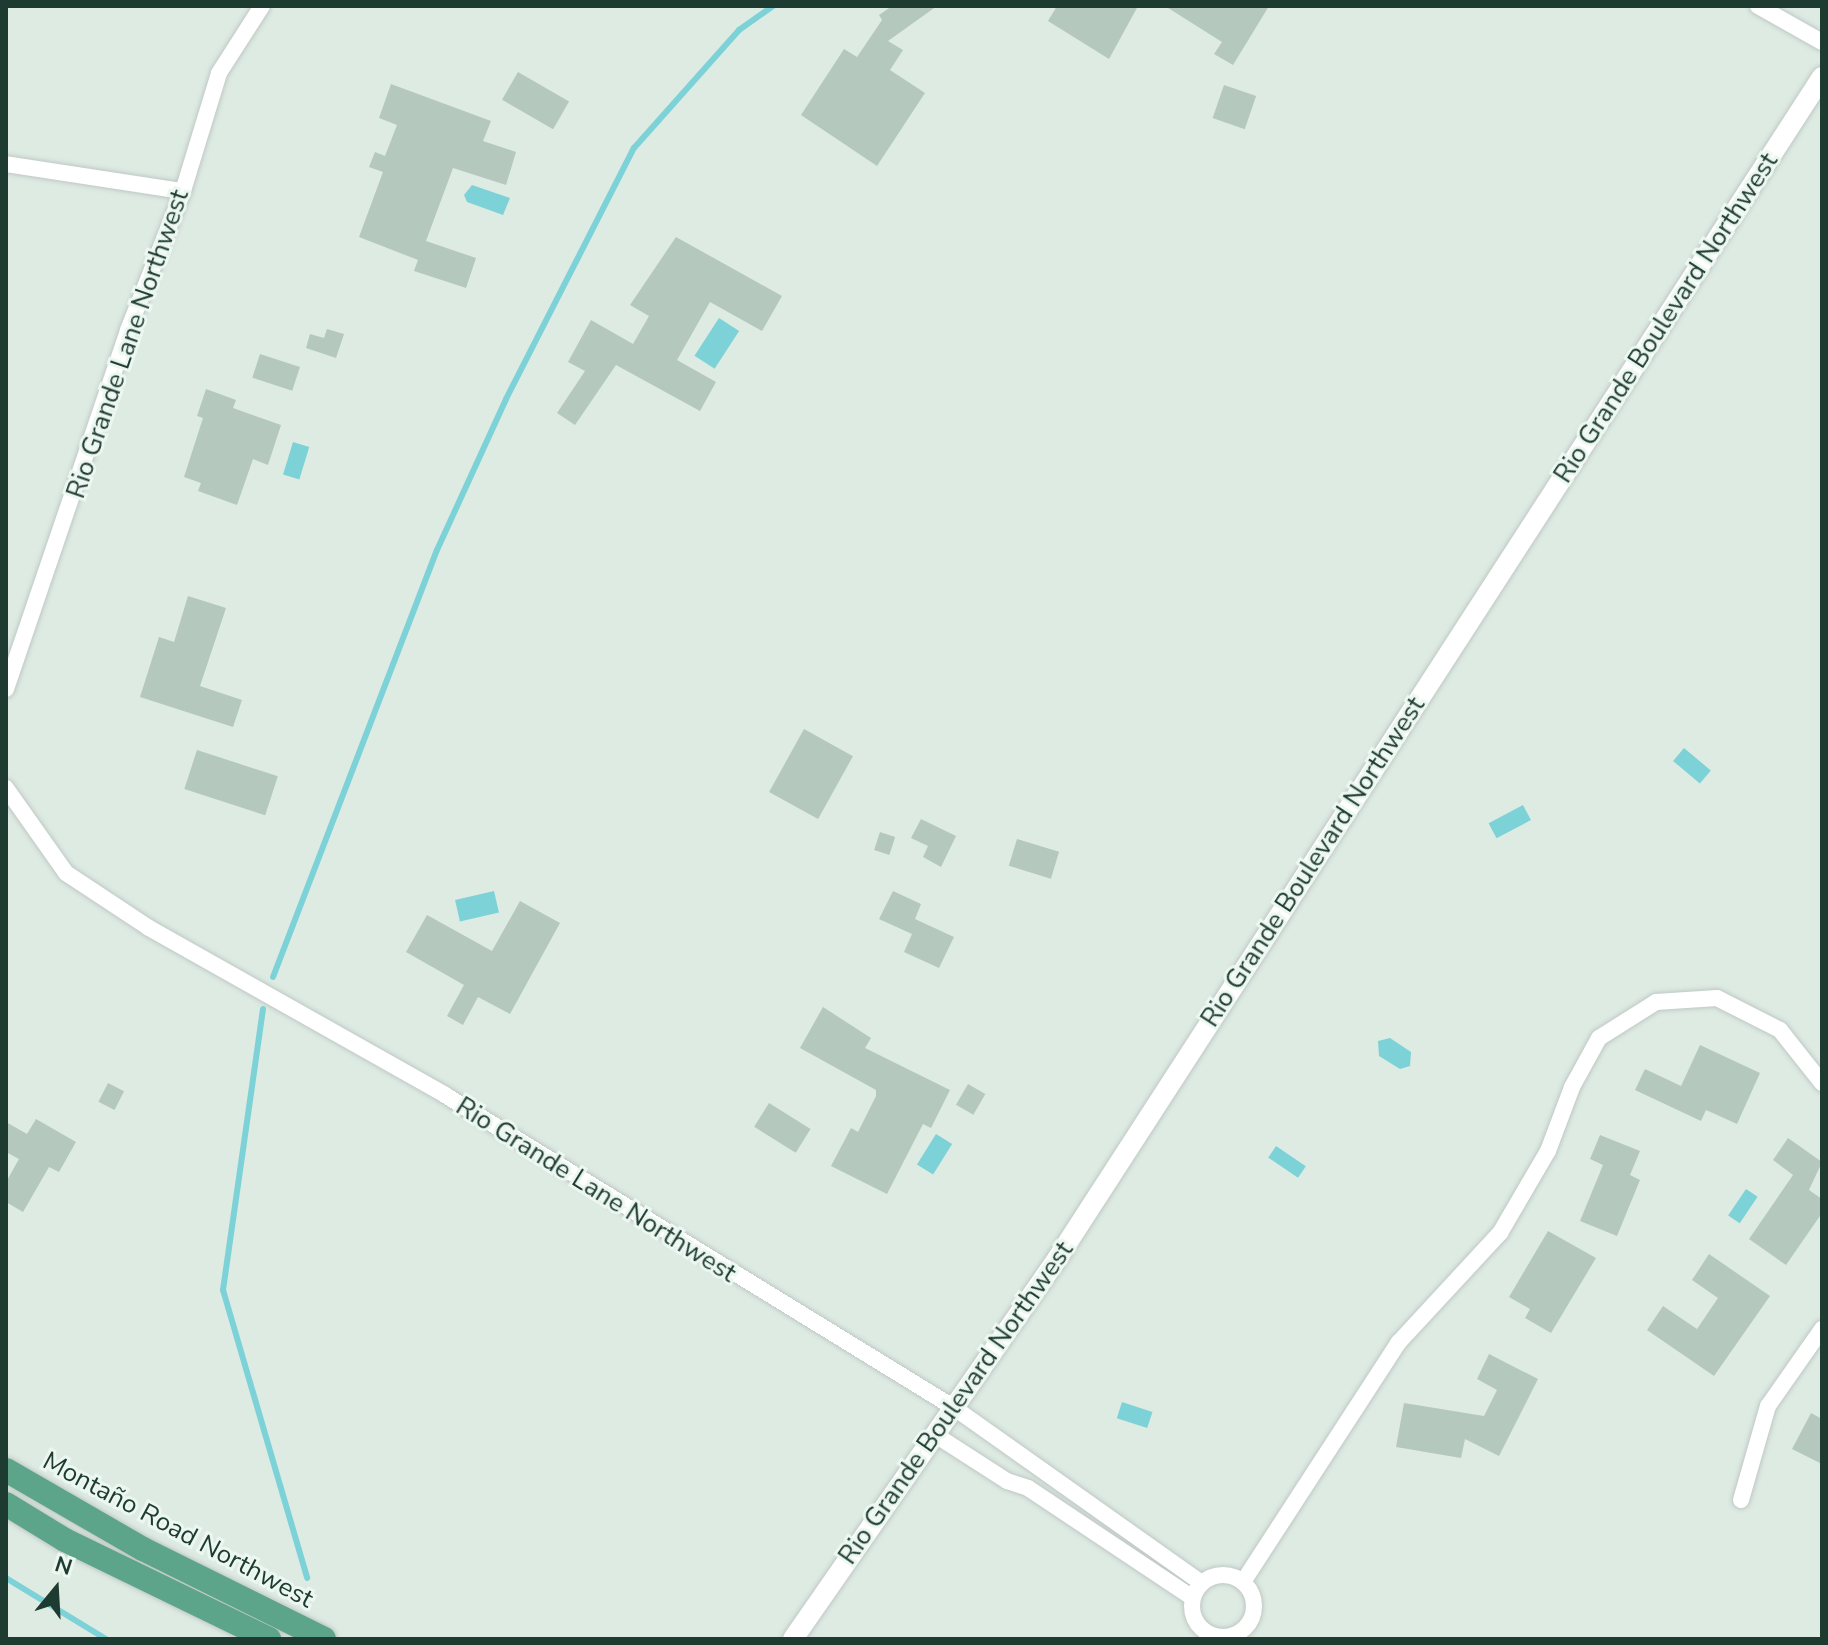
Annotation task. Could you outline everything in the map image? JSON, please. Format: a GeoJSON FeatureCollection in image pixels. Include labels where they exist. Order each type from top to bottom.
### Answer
{"type":"FeatureCollection","features":[{"type":"Feature","properties":{"kind":"main road","name":"Montaño Road Northwest"},"geometry":{"type":"LineString","coordinates":[[6,1470],[156,1556],[324,1639]]}},
{"type":"Feature","properties":{"kind":"main road","name":"Montaño Road Northwest"},"geometry":{"type":"LineString","coordinates":[[6,1504],[78,1547],[269,1639]]}},
{"type":"Feature","properties":{"kind":"street","name":"Rio Grande Lane Northwest"},"geometry":{"type":"LineString","coordinates":[[6,689],[128,330],[183,191],[219,73],[262,6]]}},
{"type":"Feature","properties":{"kind":"street"},"geometry":{"type":"LineString","coordinates":[[1758,6],[1822,42]]}},
{"type":"Feature","properties":{"kind":"street","name":"Rio Grande Boulevard Northwest"},"geometry":{"type":"LineString","coordinates":[[793,1639],[1057,1259],[1822,77]]}},
{"type":"Feature","properties":{"kind":"street"},"geometry":{"type":"LineString","coordinates":[[6,164],[183,191]]}},
{"type":"Feature","properties":{"kind":"street","name":"Rio Grande Lane Northwest"},"geometry":{"type":"LineString","coordinates":[[6,788],[66,873],[149,928],[445,1095],[953,1407],[1202,1583]]}},
{"type":"Feature","properties":{"kind":"street"},"geometry":{"type":"LineString","coordinates":[[1243,1582],[1399,1342],[1500,1233],[1548,1151],[1572,1087],[1599,1038],[1656,1002],[1717,998],[1780,1030],[1822,1083]]}},
{"type":"Feature","properties":{"kind":"street"},"geometry":{"type":"LineString","coordinates":[[1741,1500],[1768,1406],[1822,1329]]}},
{"type":"Feature","properties":{"kind":"street"},"geometry":{"type":"LineString","coordinates":[[934,1434],[1007,1481],[1028,1488],[1193,1598]]}},
{"type":"Feature","properties":{"kind":"street"},"geometry":{"type":"LineString","coordinates":[[1223,1575],[1243,1582],[1255,1604],[1246,1628],[1220,1637],[1204,1636],[1194,1619],[1193,1598],[1202,1583],[1223,1575]]}},
{"type":"Feature","properties":{"kind":"water"},"geometry":{"type":"Polygon","coordinates":[[[472,185],[510,198],[503,215],[467,202],[464,195],[472,185]]]}},
{"type":"Feature","properties":{"kind":"water"},"geometry":{"type":"Polygon","coordinates":[[[719,318],[739,331],[715,369],[694,356],[719,318]]]}},
{"type":"Feature","properties":{"kind":"water"},"geometry":{"type":"Polygon","coordinates":[[[293,442],[309,447],[299,479],[283,475],[293,442]]]}},
{"type":"Feature","properties":{"kind":"water"},"geometry":{"type":"Polygon","coordinates":[[[1684,748],[1711,770],[1700,784],[1673,761],[1684,748]]]}},
{"type":"Feature","properties":{"kind":"water"},"geometry":{"type":"Polygon","coordinates":[[[1523,805],[1531,820],[1497,838],[1489,823],[1523,805]]]}},
{"type":"Feature","properties":{"kind":"water"},"geometry":{"type":"Polygon","coordinates":[[[494,891],[499,912],[460,921],[455,900],[494,891]]]}},
{"type":"Feature","properties":{"kind":"water"},"geometry":{"type":"Polygon","coordinates":[[[1390,1038],[1411,1052],[1410,1066],[1400,1069],[1379,1056],[1378,1041],[1390,1038]]]}},
{"type":"Feature","properties":{"kind":"water"},"geometry":{"type":"Polygon","coordinates":[[[936,1134],[952,1144],[933,1175],[917,1165],[936,1134]]]}},
{"type":"Feature","properties":{"kind":"water"},"geometry":{"type":"Polygon","coordinates":[[[1276,1146],[1306,1166],[1298,1178],[1268,1158],[1276,1146]]]}},
{"type":"Feature","properties":{"kind":"water"},"geometry":{"type":"Polygon","coordinates":[[[1746,1189],[1758,1197],[1740,1223],[1728,1216],[1746,1189]]]}},
{"type":"Feature","properties":{"kind":"water"},"geometry":{"type":"Polygon","coordinates":[[[1122,1402],[1152,1412],[1147,1428],[1117,1418],[1122,1402]]]}},
{"type":"Feature","properties":{"kind":"building"},"geometry":{"type":"Polygon","coordinates":[[[892,6],[937,6],[888,41],[903,50],[890,70],[925,93],[877,166],[801,115],[844,49],[857,57],[882,20],[879,15],[892,6]]]}},
{"type":"Feature","properties":{"kind":"building"},"geometry":{"type":"Polygon","coordinates":[[[1057,6],[1138,6],[1109,59],[1048,21],[1057,6]]]}},
{"type":"Feature","properties":{"kind":"building"},"geometry":{"type":"Polygon","coordinates":[[[1165,6],[1269,6],[1233,65],[1214,54],[1222,42],[1165,6]]]}},
{"type":"Feature","properties":{"kind":"building"},"geometry":{"type":"Polygon","coordinates":[[[518,72],[569,102],[553,129],[502,100],[518,72]]]}},
{"type":"Feature","properties":{"kind":"building"},"geometry":{"type":"Polygon","coordinates":[[[391,84],[491,121],[483,141],[516,152],[506,185],[453,168],[426,241],[476,258],[466,288],[414,271],[418,260],[359,237],[383,172],[369,167],[375,152],[385,156],[397,125],[379,118],[391,84]]]}},
{"type":"Feature","properties":{"kind":"building"},"geometry":{"type":"Polygon","coordinates":[[[1224,85],[1256,96],[1245,129],[1213,118],[1224,85]]]}},
{"type":"Feature","properties":{"kind":"building"},"geometry":{"type":"Polygon","coordinates":[[[676,237],[782,296],[762,331],[710,302],[677,360],[716,382],[700,411],[616,365],[575,425],[557,413],[585,371],[568,362],[591,320],[633,344],[649,316],[630,305],[676,237]]]}},
{"type":"Feature","properties":{"kind":"building"},"geometry":{"type":"Polygon","coordinates":[[[327,329],[344,334],[336,358],[306,348],[310,334],[324,338],[327,329]]]}},
{"type":"Feature","properties":{"kind":"building"},"geometry":{"type":"Polygon","coordinates":[[[260,354],[300,367],[292,391],[252,378],[260,354]]]}},
{"type":"Feature","properties":{"kind":"building"},"geometry":{"type":"Polygon","coordinates":[[[206,389],[236,400],[233,408],[281,425],[268,465],[253,459],[237,505],[198,491],[201,483],[184,477],[203,418],[197,416],[206,389]]]}},
{"type":"Feature","properties":{"kind":"building"},"geometry":{"type":"Polygon","coordinates":[[[188,596],[226,608],[200,686],[242,700],[233,727],[140,697],[159,637],[174,642],[188,596]]]}},
{"type":"Feature","properties":{"kind":"building"},"geometry":{"type":"Polygon","coordinates":[[[804,729],[853,756],[818,819],[769,792],[804,729]]]}},
{"type":"Feature","properties":{"kind":"building"},"geometry":{"type":"Polygon","coordinates":[[[197,750],[278,776],[265,815],[184,789],[197,750]]]}},
{"type":"Feature","properties":{"kind":"building"},"geometry":{"type":"Polygon","coordinates":[[[921,819],[956,836],[941,867],[923,857],[928,846],[911,838],[921,819]]]}},
{"type":"Feature","properties":{"kind":"building"},"geometry":{"type":"Polygon","coordinates":[[[880,832],[895,837],[889,855],[874,850],[880,832]]]}},
{"type":"Feature","properties":{"kind":"building"},"geometry":{"type":"Polygon","coordinates":[[[1017,839],[1059,852],[1051,879],[1009,866],[1017,839]]]}},
{"type":"Feature","properties":{"kind":"building"},"geometry":{"type":"Polygon","coordinates":[[[893,891],[921,904],[915,919],[954,937],[939,968],[904,952],[912,934],[879,919],[893,891]]]}},
{"type":"Feature","properties":{"kind":"building"},"geometry":{"type":"Polygon","coordinates":[[[520,901],[560,923],[510,1014],[478,997],[463,1025],[447,1016],[464,985],[406,952],[427,915],[492,951],[520,901]]]}},
{"type":"Feature","properties":{"kind":"building"},"geometry":{"type":"Polygon","coordinates":[[[823,1007],[871,1038],[865,1048],[950,1090],[931,1128],[923,1124],[887,1194],[831,1166],[851,1128],[858,1132],[876,1090],[800,1048],[823,1007]]]}},
{"type":"Feature","properties":{"kind":"building"},"geometry":{"type":"Polygon","coordinates":[[[1700,1045],[1760,1073],[1737,1124],[1706,1110],[1701,1121],[1635,1090],[1645,1069],[1681,1086],[1700,1045]]]}},
{"type":"Feature","properties":{"kind":"building"},"geometry":{"type":"Polygon","coordinates":[[[108,1083],[124,1091],[115,1110],[98,1102],[108,1083]]]}},
{"type":"Feature","properties":{"kind":"building"},"geometry":{"type":"Polygon","coordinates":[[[968,1084],[985,1094],[973,1115],[956,1105],[968,1084]]]}},
{"type":"Feature","properties":{"kind":"building"},"geometry":{"type":"Polygon","coordinates":[[[769,1103],[811,1129],[796,1153],[754,1127],[769,1103]]]}},
{"type":"Feature","properties":{"kind":"building"},"geometry":{"type":"Polygon","coordinates":[[[36,1119],[76,1142],[59,1172],[49,1167],[23,1212],[6,1202],[6,1182],[19,1159],[6,1152],[6,1122],[27,1134],[36,1119]]]}},
{"type":"Feature","properties":{"kind":"building"},"geometry":{"type":"Polygon","coordinates":[[[1600,1135],[1640,1151],[1630,1175],[1640,1180],[1617,1236],[1580,1221],[1603,1165],[1590,1159],[1600,1135]]]}},
{"type":"Feature","properties":{"kind":"building"},"geometry":{"type":"Polygon","coordinates":[[[1788,1138],[1822,1162],[1809,1190],[1822,1199],[1822,1213],[1786,1265],[1749,1239],[1793,1175],[1773,1160],[1788,1138]]]}},
{"type":"Feature","properties":{"kind":"building"},"geometry":{"type":"Polygon","coordinates":[[[1548,1231],[1596,1258],[1551,1333],[1525,1318],[1530,1309],[1509,1297],[1548,1231]]]}},
{"type":"Feature","properties":{"kind":"building"},"geometry":{"type":"Polygon","coordinates":[[[1709,1254],[1770,1296],[1714,1376],[1647,1330],[1663,1306],[1697,1329],[1718,1298],[1692,1280],[1709,1254]]]}},
{"type":"Feature","properties":{"kind":"building"},"geometry":{"type":"Polygon","coordinates":[[[1489,1354],[1538,1379],[1499,1456],[1465,1439],[1461,1458],[1396,1447],[1404,1403],[1484,1416],[1497,1390],[1477,1379],[1489,1354]]]}},
{"type":"Feature","properties":{"kind":"building"},"geometry":{"type":"Polygon","coordinates":[[[1811,1413],[1822,1419],[1822,1464],[1792,1449],[1811,1413]]]}},
{"type":"Feature","properties":{"kind":"waterway"},"geometry":{"type":"LineString","coordinates":[[273,977],[437,550],[506,399],[634,148],[739,30],[773,6]]}},
{"type":"Feature","properties":{"kind":"waterway"},"geometry":{"type":"LineString","coordinates":[[263,1009],[223,1290],[307,1578]]}},
{"type":"Feature","properties":{"kind":"waterway"},"geometry":{"type":"LineString","coordinates":[[6,1578],[106,1639]]}}]}
